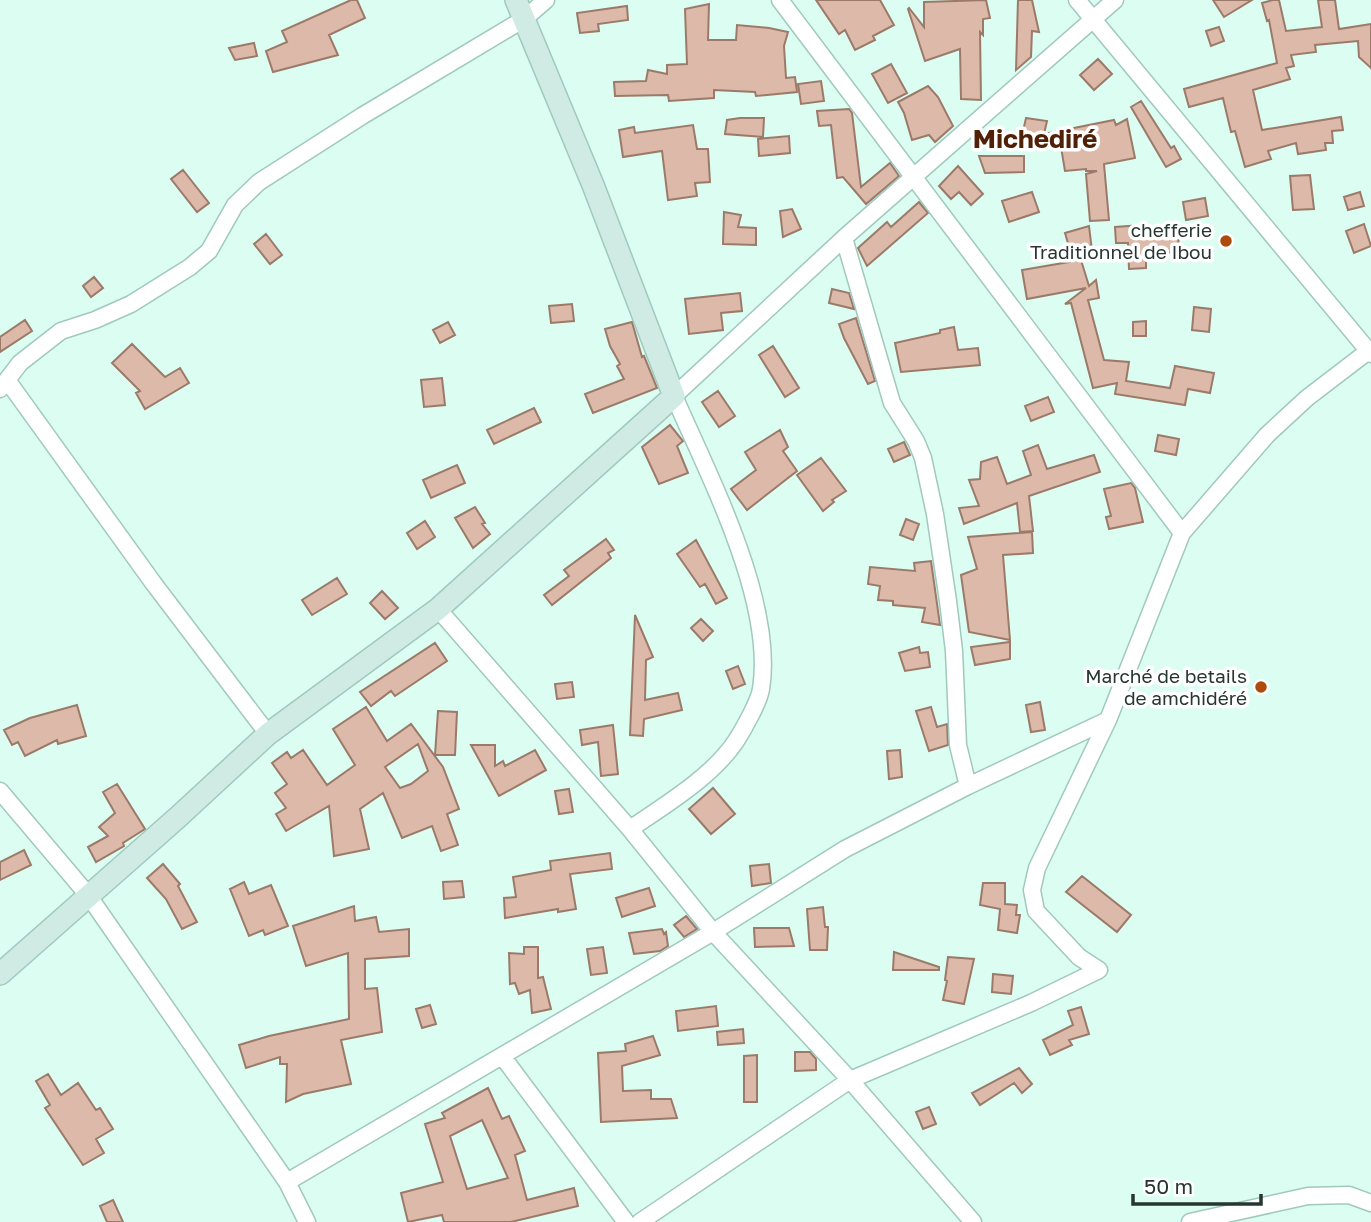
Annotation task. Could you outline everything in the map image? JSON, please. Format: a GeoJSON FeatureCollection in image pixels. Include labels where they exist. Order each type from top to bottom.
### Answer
{"type":"FeatureCollection","features":[{"type":"Feature","properties":{"kind":"street"},"geometry":{"type":"LineString","coordinates":[[268,734],[3,385],[20,363],[61,331],[131,304],[191,267],[209,251],[235,205],[259,182],[520,9],[546,0]]}},
{"type":"Feature","properties":{"kind":"street"},"geometry":{"type":"LineString","coordinates":[[780,0],[1182,533]]}},
{"type":"Feature","properties":{"kind":"street"},"geometry":{"type":"LineString","coordinates":[[640,1222],[850,1080],[1031,1003],[1099,970],[1079,957],[1036,911],[1032,890],[1037,867],[1108,720],[1182,533],[1266,435],[1307,398],[1370,351],[1077,0]]}},
{"type":"Feature","properties":{"kind":"street"},"geometry":{"type":"LineString","coordinates":[[0,974],[268,734],[438,609],[844,238],[1115,0]]}},
{"type":"Feature","properties":{"kind":"street"},"geometry":{"type":"LineString","coordinates":[[520,9],[593,185],[674,396],[731,529],[755,601],[764,648],[761,692],[735,742],[698,781],[630,829]]}},
{"type":"Feature","properties":{"kind":"street"},"geometry":{"type":"LineString","coordinates":[[844,238],[892,403],[916,441],[923,458],[935,514],[948,601],[954,651],[958,745],[968,786]]}},
{"type":"Feature","properties":{"kind":"street"},"geometry":{"type":"LineString","coordinates":[[438,609],[630,829],[713,932],[850,1080],[973,1222]]}},
{"type":"Feature","properties":{"kind":"street"},"geometry":{"type":"LineString","coordinates":[[287,1182],[713,932],[845,849],[968,786],[1108,720]]}},
{"type":"Feature","properties":{"kind":"street"},"geometry":{"type":"LineString","coordinates":[[0,791],[88,895],[287,1182],[307,1222]]}},
{"type":"Feature","properties":{"kind":"street"},"geometry":{"type":"LineString","coordinates":[[502,1056],[626,1222]]}},
{"type":"Feature","properties":{"kind":"street"},"geometry":{"type":"LineString","coordinates":[[1190,1222],[1308,1196],[1349,1195],[1371,1203]]}},
{"type":"Feature","properties":{"kind":"building"},"geometry":{"type":"Polygon","coordinates":[[[351,0],[357,0],[365,18],[329,35],[338,55],[273,72],[266,51],[287,42],[282,31],[351,0]]]}},
{"type":"Feature","properties":{"kind":"building"},"geometry":{"type":"Polygon","coordinates":[[[816,0],[880,0],[894,25],[873,36],[875,40],[855,50],[845,30],[839,34],[816,0]]]}},
{"type":"Feature","properties":{"kind":"building"},"geometry":{"type":"Polygon","coordinates":[[[986,0],[990,18],[983,19],[983,35],[980,32],[981,100],[961,99],[960,49],[925,61],[908,9],[924,27],[924,2],[986,0]]]}},
{"type":"Feature","properties":{"kind":"building"},"geometry":{"type":"Polygon","coordinates":[[[1018,0],[1032,0],[1039,32],[1032,31],[1031,57],[1016,70],[1018,0]]]}},
{"type":"Feature","properties":{"kind":"building"},"geometry":{"type":"Polygon","coordinates":[[[1213,0],[1252,0],[1224,17],[1213,0]]]}},
{"type":"Feature","properties":{"kind":"building"},"geometry":{"type":"Polygon","coordinates":[[[1279,0],[1286,31],[1322,27],[1318,0],[1335,0],[1339,29],[1371,24],[1371,68],[1359,57],[1358,41],[1315,45],[1316,52],[1291,55],[1294,66],[1286,68],[1290,79],[1253,90],[1262,130],[1341,117],[1343,130],[1332,131],[1333,143],[1325,143],[1326,150],[1298,154],[1296,143],[1268,151],[1271,159],[1245,167],[1235,131],[1231,132],[1223,98],[1189,107],[1184,89],[1277,63],[1269,20],[1267,21],[1262,3],[1279,0]]]}},
{"type":"Feature","properties":{"kind":"building"},"geometry":{"type":"Polygon","coordinates":[[[709,4],[708,40],[736,40],[737,25],[788,32],[784,46],[786,78],[795,77],[797,92],[756,96],[755,92],[714,90],[714,98],[669,101],[668,95],[615,96],[614,82],[646,81],[648,70],[667,74],[667,65],[687,64],[685,9],[709,4]]]}},
{"type":"Feature","properties":{"kind":"building"},"geometry":{"type":"Polygon","coordinates":[[[627,6],[628,20],[598,24],[599,31],[580,33],[577,13],[627,6]]]}},
{"type":"Feature","properties":{"kind":"building"},"geometry":{"type":"Polygon","coordinates":[[[1219,27],[1224,41],[1211,46],[1206,31],[1219,27]]]}},
{"type":"Feature","properties":{"kind":"building"},"geometry":{"type":"Polygon","coordinates":[[[254,43],[257,56],[235,60],[229,48],[254,43]]]}},
{"type":"Feature","properties":{"kind":"building"},"geometry":{"type":"Polygon","coordinates":[[[1098,59],[1112,74],[1094,90],[1080,75],[1098,59]]]}},
{"type":"Feature","properties":{"kind":"building"},"geometry":{"type":"Polygon","coordinates":[[[891,64],[907,93],[888,103],[872,74],[891,64]]]}},
{"type":"Feature","properties":{"kind":"building"},"geometry":{"type":"Polygon","coordinates":[[[821,81],[824,101],[801,104],[798,84],[821,81]]]}},
{"type":"Feature","properties":{"kind":"building"},"geometry":{"type":"Polygon","coordinates":[[[928,86],[938,97],[953,126],[935,142],[929,135],[912,140],[898,102],[928,86]]]}},
{"type":"Feature","properties":{"kind":"building"},"geometry":{"type":"Polygon","coordinates":[[[1141,101],[1181,159],[1166,167],[1131,107],[1141,101]]]}},
{"type":"Feature","properties":{"kind":"building"},"geometry":{"type":"Polygon","coordinates":[[[849,109],[852,113],[861,187],[890,163],[899,176],[866,204],[843,177],[837,178],[831,125],[819,126],[817,111],[849,109]]]}},
{"type":"Feature","properties":{"kind":"building"},"geometry":{"type":"Polygon","coordinates":[[[764,118],[763,137],[725,134],[727,120],[764,118]]]}},
{"type":"Feature","properties":{"kind":"building"},"geometry":{"type":"Polygon","coordinates":[[[1026,118],[1047,121],[1044,134],[1114,120],[1116,125],[1127,119],[1135,158],[1104,164],[1109,220],[1090,221],[1086,174],[1097,171],[1065,171],[1061,147],[1021,140],[1026,118]]]}},
{"type":"Feature","properties":{"kind":"building"},"geometry":{"type":"Polygon","coordinates":[[[693,125],[697,149],[708,149],[710,182],[695,183],[697,196],[668,200],[662,151],[623,157],[619,130],[634,127],[635,133],[693,125]]]}},
{"type":"Feature","properties":{"kind":"building"},"geometry":{"type":"Polygon","coordinates":[[[789,136],[790,153],[759,156],[758,139],[789,136]]]}},
{"type":"Feature","properties":{"kind":"building"},"geometry":{"type":"Polygon","coordinates":[[[979,156],[1024,156],[1024,172],[985,173],[979,156]]]}},
{"type":"Feature","properties":{"kind":"building"},"geometry":{"type":"Polygon","coordinates":[[[958,166],[983,194],[971,205],[959,192],[951,199],[939,186],[958,166]]]}},
{"type":"Feature","properties":{"kind":"building"},"geometry":{"type":"Polygon","coordinates":[[[183,170],[209,203],[197,212],[171,179],[183,170]]]}},
{"type":"Feature","properties":{"kind":"building"},"geometry":{"type":"Polygon","coordinates":[[[1310,175],[1314,209],[1293,210],[1290,176],[1310,175]]]}},
{"type":"Feature","properties":{"kind":"building"},"geometry":{"type":"Polygon","coordinates":[[[1032,192],[1039,212],[1009,222],[1002,201],[1032,192]]]}},
{"type":"Feature","properties":{"kind":"building"},"geometry":{"type":"Polygon","coordinates":[[[1360,192],[1364,206],[1348,210],[1344,197],[1360,192]]]}},
{"type":"Feature","properties":{"kind":"building"},"geometry":{"type":"Polygon","coordinates":[[[1205,198],[1208,216],[1186,220],[1183,202],[1205,198]]]}},
{"type":"Feature","properties":{"kind":"building"},"geometry":{"type":"Polygon","coordinates":[[[919,202],[928,213],[867,266],[858,248],[887,222],[891,227],[919,202]]]}},
{"type":"Feature","properties":{"kind":"building"},"geometry":{"type":"Polygon","coordinates":[[[792,209],[801,229],[783,237],[780,211],[792,209]]]}},
{"type":"Feature","properties":{"kind":"building"},"geometry":{"type":"Polygon","coordinates":[[[724,212],[741,215],[738,227],[756,228],[756,245],[723,244],[724,212]]]}},
{"type":"Feature","properties":{"kind":"building"},"geometry":{"type":"Polygon","coordinates":[[[1364,224],[1371,246],[1354,253],[1346,231],[1364,224]]]}},
{"type":"Feature","properties":{"kind":"building"},"geometry":{"type":"Polygon","coordinates":[[[1142,225],[1143,232],[1178,230],[1179,252],[1146,254],[1146,268],[1129,269],[1128,243],[1116,243],[1115,227],[1142,225]]]}},
{"type":"Feature","properties":{"kind":"building"},"geometry":{"type":"Polygon","coordinates":[[[1089,226],[1092,251],[1071,254],[1065,233],[1089,226]]]}},
{"type":"Feature","properties":{"kind":"building"},"geometry":{"type":"Polygon","coordinates":[[[266,234],[282,255],[270,264],[254,244],[266,234]]]}},
{"type":"Feature","properties":{"kind":"building"},"geometry":{"type":"Polygon","coordinates":[[[1081,260],[1089,286],[1096,280],[1099,298],[1088,300],[1104,360],[1129,362],[1126,381],[1170,388],[1175,366],[1214,373],[1210,393],[1188,389],[1185,405],[1115,394],[1117,383],[1093,388],[1071,303],[1065,304],[1086,288],[1027,299],[1022,270],[1081,260]]]}},
{"type":"Feature","properties":{"kind":"building"},"geometry":{"type":"Polygon","coordinates":[[[94,277],[103,288],[91,297],[83,286],[94,277]]]}},
{"type":"Feature","properties":{"kind":"building"},"geometry":{"type":"Polygon","coordinates":[[[832,289],[849,293],[854,309],[829,303],[832,289]]]}},
{"type":"Feature","properties":{"kind":"building"},"geometry":{"type":"Polygon","coordinates":[[[740,293],[742,311],[721,313],[723,330],[689,334],[685,299],[740,293]]]}},
{"type":"Feature","properties":{"kind":"building"},"geometry":{"type":"Polygon","coordinates":[[[572,304],[574,321],[551,323],[549,306],[572,304]]]}},
{"type":"Feature","properties":{"kind":"building"},"geometry":{"type":"Polygon","coordinates":[[[1194,307],[1211,309],[1209,332],[1192,330],[1194,307]]]}},
{"type":"Feature","properties":{"kind":"building"},"geometry":{"type":"Polygon","coordinates":[[[856,318],[875,381],[868,384],[839,324],[856,318]]]}},
{"type":"Feature","properties":{"kind":"building"},"geometry":{"type":"Polygon","coordinates":[[[25,320],[32,331],[0,352],[0,337],[25,320]]]}},
{"type":"Feature","properties":{"kind":"building"},"geometry":{"type":"Polygon","coordinates":[[[1146,321],[1146,336],[1133,336],[1133,322],[1146,321]]]}},
{"type":"Feature","properties":{"kind":"building"},"geometry":{"type":"Polygon","coordinates":[[[448,322],[455,335],[440,343],[433,330],[448,322]]]}},
{"type":"Feature","properties":{"kind":"building"},"geometry":{"type":"Polygon","coordinates":[[[632,322],[642,357],[644,356],[657,388],[593,413],[585,394],[624,379],[605,329],[632,322]]]}},
{"type":"Feature","properties":{"kind":"building"},"geometry":{"type":"Polygon","coordinates":[[[954,327],[958,350],[978,348],[980,365],[901,372],[895,343],[940,333],[940,330],[954,327]]]}},
{"type":"Feature","properties":{"kind":"building"},"geometry":{"type":"Polygon","coordinates":[[[132,344],[165,377],[180,368],[189,383],[145,409],[136,393],[140,391],[112,363],[132,344]]]}},
{"type":"Feature","properties":{"kind":"building"},"geometry":{"type":"Polygon","coordinates":[[[773,346],[799,388],[785,397],[759,355],[773,346]]]}},
{"type":"Feature","properties":{"kind":"building"},"geometry":{"type":"Polygon","coordinates":[[[442,378],[445,405],[424,407],[421,380],[442,378]]]}},
{"type":"Feature","properties":{"kind":"building"},"geometry":{"type":"Polygon","coordinates":[[[718,391],[735,416],[719,427],[702,402],[718,391]]]}},
{"type":"Feature","properties":{"kind":"building"},"geometry":{"type":"Polygon","coordinates":[[[1048,397],[1054,412],[1031,421],[1025,406],[1048,397]]]}},
{"type":"Feature","properties":{"kind":"building"},"geometry":{"type":"Polygon","coordinates":[[[534,408],[541,422],[494,444],[487,430],[534,408]]]}},
{"type":"Feature","properties":{"kind":"building"},"geometry":{"type":"Polygon","coordinates":[[[670,425],[683,441],[677,446],[688,473],[659,484],[642,447],[670,425]]]}},
{"type":"Feature","properties":{"kind":"building"},"geometry":{"type":"Polygon","coordinates":[[[780,430],[788,447],[783,451],[797,471],[747,510],[731,489],[756,470],[745,452],[780,430]]]}},
{"type":"Feature","properties":{"kind":"building"},"geometry":{"type":"Polygon","coordinates":[[[1158,435],[1179,439],[1176,455],[1155,451],[1158,435]]]}},
{"type":"Feature","properties":{"kind":"building"},"geometry":{"type":"Polygon","coordinates":[[[904,442],[910,455],[894,462],[888,449],[904,442]]]}},
{"type":"Feature","properties":{"kind":"building"},"geometry":{"type":"Polygon","coordinates":[[[1038,445],[1047,469],[1094,455],[1100,472],[1029,496],[1033,531],[1020,532],[1017,503],[964,524],[959,508],[979,506],[969,480],[980,479],[981,462],[997,457],[1007,484],[1031,475],[1023,451],[1038,445]]]}},
{"type":"Feature","properties":{"kind":"building"},"geometry":{"type":"Polygon","coordinates":[[[821,458],[846,491],[832,500],[834,502],[823,511],[797,475],[821,458]]]}},
{"type":"Feature","properties":{"kind":"building"},"geometry":{"type":"Polygon","coordinates":[[[457,465],[465,483],[431,498],[423,480],[457,465]]]}},
{"type":"Feature","properties":{"kind":"building"},"geometry":{"type":"Polygon","coordinates":[[[1131,483],[1135,488],[1143,522],[1109,529],[1106,517],[1111,516],[1104,489],[1131,483]]]}},
{"type":"Feature","properties":{"kind":"building"},"geometry":{"type":"Polygon","coordinates":[[[475,507],[485,523],[482,524],[490,534],[473,548],[455,518],[475,507]]]}},
{"type":"Feature","properties":{"kind":"building"},"geometry":{"type":"Polygon","coordinates":[[[906,519],[919,524],[913,540],[900,535],[906,519]]]}},
{"type":"Feature","properties":{"kind":"building"},"geometry":{"type":"Polygon","coordinates":[[[425,521],[435,537],[417,549],[407,533],[425,521]]]}},
{"type":"Feature","properties":{"kind":"building"},"geometry":{"type":"Polygon","coordinates":[[[1032,532],[1033,553],[1003,555],[1010,640],[969,632],[961,575],[977,569],[968,537],[1032,532]]]}},
{"type":"Feature","properties":{"kind":"building"},"geometry":{"type":"Polygon","coordinates":[[[606,539],[614,550],[608,553],[611,558],[552,605],[544,595],[569,576],[564,570],[606,539]]]}},
{"type":"Feature","properties":{"kind":"building"},"geometry":{"type":"Polygon","coordinates":[[[696,540],[727,598],[716,604],[705,584],[700,587],[677,554],[696,540]]]}},
{"type":"Feature","properties":{"kind":"building"},"geometry":{"type":"Polygon","coordinates":[[[931,561],[940,625],[922,622],[925,608],[893,605],[893,601],[878,600],[880,586],[868,584],[870,567],[915,571],[914,563],[931,561]]]}},
{"type":"Feature","properties":{"kind":"building"},"geometry":{"type":"Polygon","coordinates":[[[337,578],[347,594],[312,615],[302,600],[337,578]]]}},
{"type":"Feature","properties":{"kind":"building"},"geometry":{"type":"Polygon","coordinates":[[[382,591],[398,608],[385,619],[370,603],[382,591]]]}},
{"type":"Feature","properties":{"kind":"building"},"geometry":{"type":"Polygon","coordinates":[[[635,615],[653,657],[646,660],[645,700],[678,693],[682,710],[644,719],[643,736],[630,735],[635,615]]]}},
{"type":"Feature","properties":{"kind":"building"},"geometry":{"type":"Polygon","coordinates":[[[701,619],[713,631],[703,641],[691,628],[701,619]]]}},
{"type":"Feature","properties":{"kind":"building"},"geometry":{"type":"Polygon","coordinates":[[[1010,642],[1010,659],[975,665],[971,647],[1010,642]]]}},
{"type":"Feature","properties":{"kind":"building"},"geometry":{"type":"Polygon","coordinates":[[[435,643],[447,661],[395,696],[391,691],[371,706],[360,692],[435,643]]]}},
{"type":"Feature","properties":{"kind":"building"},"geometry":{"type":"Polygon","coordinates":[[[919,647],[920,653],[928,652],[930,667],[905,671],[899,653],[919,647]]]}},
{"type":"Feature","properties":{"kind":"building"},"geometry":{"type":"Polygon","coordinates":[[[738,666],[745,684],[733,689],[726,671],[738,666]]]}},
{"type":"Feature","properties":{"kind":"building"},"geometry":{"type":"Polygon","coordinates":[[[572,682],[574,697],[557,699],[555,684],[572,682]]]}},
{"type":"Feature","properties":{"kind":"building"},"geometry":{"type":"Polygon","coordinates":[[[1040,702],[1045,730],[1031,732],[1026,705],[1040,702]]]}},
{"type":"Feature","properties":{"kind":"building"},"geometry":{"type":"Polygon","coordinates":[[[77,705],[86,736],[58,744],[57,740],[25,756],[18,742],[12,745],[4,730],[30,718],[77,705]]]}},
{"type":"Feature","properties":{"kind":"building"},"geometry":{"type":"Polygon","coordinates":[[[366,707],[387,741],[411,724],[443,767],[459,809],[447,814],[458,845],[441,851],[432,826],[402,838],[383,793],[360,809],[369,849],[334,856],[329,806],[286,831],[276,814],[286,808],[275,793],[287,784],[272,763],[287,752],[291,758],[303,750],[327,785],[355,765],[333,729],[366,707]],[[418,744],[385,767],[400,788],[411,784],[428,771],[418,744]]]}},
{"type":"Feature","properties":{"kind":"building"},"geometry":{"type":"Polygon","coordinates":[[[931,707],[937,727],[947,724],[948,745],[929,751],[916,711],[931,707]]]}},
{"type":"Feature","properties":{"kind":"building"},"geometry":{"type":"Polygon","coordinates":[[[438,711],[457,712],[455,755],[435,755],[438,711]]]}},
{"type":"Feature","properties":{"kind":"building"},"geometry":{"type":"Polygon","coordinates":[[[613,725],[618,774],[601,776],[598,742],[582,745],[580,730],[613,725]]]}},
{"type":"Feature","properties":{"kind":"building"},"geometry":{"type":"Polygon","coordinates":[[[471,745],[495,745],[495,766],[503,761],[505,766],[535,750],[546,770],[499,796],[471,745]]]}},
{"type":"Feature","properties":{"kind":"building"},"geometry":{"type":"Polygon","coordinates":[[[900,750],[902,777],[889,779],[887,751],[900,750]]]}},
{"type":"Feature","properties":{"kind":"building"},"geometry":{"type":"Polygon","coordinates":[[[117,784],[145,829],[123,843],[124,846],[96,862],[88,847],[108,836],[99,827],[115,813],[103,792],[117,784]]]}},
{"type":"Feature","properties":{"kind":"building"},"geometry":{"type":"Polygon","coordinates":[[[713,788],[735,814],[711,834],[689,809],[713,788]]]}},
{"type":"Feature","properties":{"kind":"building"},"geometry":{"type":"Polygon","coordinates":[[[569,789],[573,812],[559,814],[555,791],[569,789]]]}},
{"type":"Feature","properties":{"kind":"building"},"geometry":{"type":"Polygon","coordinates":[[[24,850],[31,865],[0,880],[0,862],[24,850]]]}},
{"type":"Feature","properties":{"kind":"building"},"geometry":{"type":"Polygon","coordinates":[[[610,853],[612,869],[570,874],[576,909],[558,912],[558,909],[505,918],[504,898],[516,897],[513,877],[551,870],[550,861],[610,853]]]}},
{"type":"Feature","properties":{"kind":"building"},"geometry":{"type":"Polygon","coordinates":[[[163,864],[180,884],[178,886],[197,922],[182,929],[166,899],[147,878],[163,864]]]}},
{"type":"Feature","properties":{"kind":"building"},"geometry":{"type":"Polygon","coordinates":[[[769,864],[771,883],[752,886],[750,866],[769,864]]]}},
{"type":"Feature","properties":{"kind":"building"},"geometry":{"type":"Polygon","coordinates":[[[1082,876],[1131,915],[1117,932],[1066,892],[1082,876]]]}},
{"type":"Feature","properties":{"kind":"building"},"geometry":{"type":"Polygon","coordinates":[[[462,881],[464,897],[444,899],[443,882],[462,881]]]}},
{"type":"Feature","properties":{"kind":"building"},"geometry":{"type":"Polygon","coordinates":[[[244,882],[249,894],[271,885],[288,926],[265,935],[263,930],[249,936],[230,889],[244,882]]]}},
{"type":"Feature","properties":{"kind":"building"},"geometry":{"type":"Polygon","coordinates":[[[983,883],[1005,883],[1005,904],[1017,905],[1016,915],[1020,915],[1017,933],[998,930],[1000,909],[980,905],[983,883]]]}},
{"type":"Feature","properties":{"kind":"building"},"geometry":{"type":"Polygon","coordinates":[[[649,888],[655,906],[622,917],[616,898],[649,888]]]}},
{"type":"Feature","properties":{"kind":"building"},"geometry":{"type":"Polygon","coordinates":[[[354,906],[355,921],[376,917],[379,932],[409,929],[409,956],[365,959],[365,989],[377,988],[382,1032],[341,1040],[351,1084],[303,1094],[286,1102],[287,1064],[280,1064],[280,1057],[246,1068],[239,1045],[349,1019],[348,953],[306,966],[293,926],[354,906]]]}},
{"type":"Feature","properties":{"kind":"building"},"geometry":{"type":"Polygon","coordinates":[[[823,907],[825,927],[828,927],[827,950],[810,950],[807,909],[823,907]]]}},
{"type":"Feature","properties":{"kind":"building"},"geometry":{"type":"Polygon","coordinates":[[[686,916],[697,929],[684,937],[674,925],[686,916]]]}},
{"type":"Feature","properties":{"kind":"building"},"geometry":{"type":"Polygon","coordinates":[[[754,928],[789,928],[794,946],[755,947],[754,928]]]}},
{"type":"Feature","properties":{"kind":"building"},"geometry":{"type":"Polygon","coordinates":[[[662,929],[664,934],[666,932],[668,946],[660,951],[634,954],[629,933],[662,929]]]}},
{"type":"Feature","properties":{"kind":"building"},"geometry":{"type":"Polygon","coordinates":[[[524,947],[538,947],[538,978],[543,977],[551,1009],[532,1013],[530,990],[519,994],[515,983],[510,984],[509,953],[524,954],[524,947]]]}},
{"type":"Feature","properties":{"kind":"building"},"geometry":{"type":"Polygon","coordinates":[[[603,947],[607,973],[591,975],[587,949],[603,947]]]}},
{"type":"Feature","properties":{"kind":"building"},"geometry":{"type":"Polygon","coordinates":[[[894,952],[939,967],[939,970],[893,970],[894,952]]]}},
{"type":"Feature","properties":{"kind":"building"},"geometry":{"type":"Polygon","coordinates":[[[948,957],[974,959],[964,1004],[943,1000],[948,957]]]}},
{"type":"Feature","properties":{"kind":"building"},"geometry":{"type":"Polygon","coordinates":[[[993,974],[1013,976],[1011,994],[992,992],[993,974]]]}},
{"type":"Feature","properties":{"kind":"building"},"geometry":{"type":"Polygon","coordinates":[[[430,1005],[436,1024],[422,1028],[416,1009],[430,1005]]]}},
{"type":"Feature","properties":{"kind":"building"},"geometry":{"type":"Polygon","coordinates":[[[716,1006],[718,1026],[678,1031],[676,1011],[716,1006]]]}},
{"type":"Feature","properties":{"kind":"building"},"geometry":{"type":"Polygon","coordinates":[[[1081,1007],[1089,1034],[1069,1040],[1072,1045],[1050,1055],[1043,1040],[1073,1025],[1068,1011],[1081,1007]]]}},
{"type":"Feature","properties":{"kind":"building"},"geometry":{"type":"Polygon","coordinates":[[[743,1029],[744,1043],[718,1045],[717,1032],[743,1029]]]}},
{"type":"Feature","properties":{"kind":"building"},"geometry":{"type":"Polygon","coordinates":[[[653,1036],[660,1055],[622,1066],[623,1091],[651,1090],[651,1099],[671,1099],[677,1118],[601,1122],[598,1053],[626,1051],[625,1044],[653,1036]]]}},
{"type":"Feature","properties":{"kind":"building"},"geometry":{"type":"Polygon","coordinates":[[[795,1052],[810,1052],[816,1059],[816,1070],[795,1071],[795,1052]]]}},
{"type":"Feature","properties":{"kind":"building"},"geometry":{"type":"Polygon","coordinates":[[[757,1055],[757,1102],[744,1102],[744,1056],[757,1055]]]}},
{"type":"Feature","properties":{"kind":"building"},"geometry":{"type":"Polygon","coordinates":[[[1019,1068],[1032,1084],[1022,1093],[1014,1083],[980,1105],[972,1093],[1019,1068]]]}},
{"type":"Feature","properties":{"kind":"building"},"geometry":{"type":"Polygon","coordinates":[[[48,1074],[61,1095],[78,1083],[96,1110],[100,1108],[113,1129],[96,1139],[104,1153],[83,1165],[45,1108],[50,1105],[36,1081],[48,1074]]]}},
{"type":"Feature","properties":{"kind":"building"},"geometry":{"type":"Polygon","coordinates":[[[488,1088],[502,1119],[509,1116],[525,1151],[515,1155],[527,1200],[574,1188],[578,1206],[511,1222],[444,1222],[442,1215],[408,1222],[401,1193],[443,1182],[425,1124],[445,1118],[442,1113],[488,1088]],[[482,1120],[450,1136],[467,1189],[508,1178],[482,1120]]]}},
{"type":"Feature","properties":{"kind":"building"},"geometry":{"type":"Polygon","coordinates":[[[929,1107],[936,1124],[923,1129],[916,1112],[929,1107]]]}},
{"type":"Feature","properties":{"kind":"building"},"geometry":{"type":"Polygon","coordinates":[[[113,1200],[123,1222],[107,1222],[100,1206],[113,1200]]]}},
{"type":"Feature","properties":{"kind":"place","name":"chefferie Traditionnel de Ibou"},"geometry":{"type":"Point","coordinates":[1226,241]}},
{"type":"Feature","properties":{"kind":"place","name":"Marché de betails de amchidéré"},"geometry":{"type":"Point","coordinates":[1261,687]}},
{"type":"Feature","properties":{"kind":"district","name":"Michediré"},"geometry":{"type":"Point","coordinates":[1035,139]}}]}
